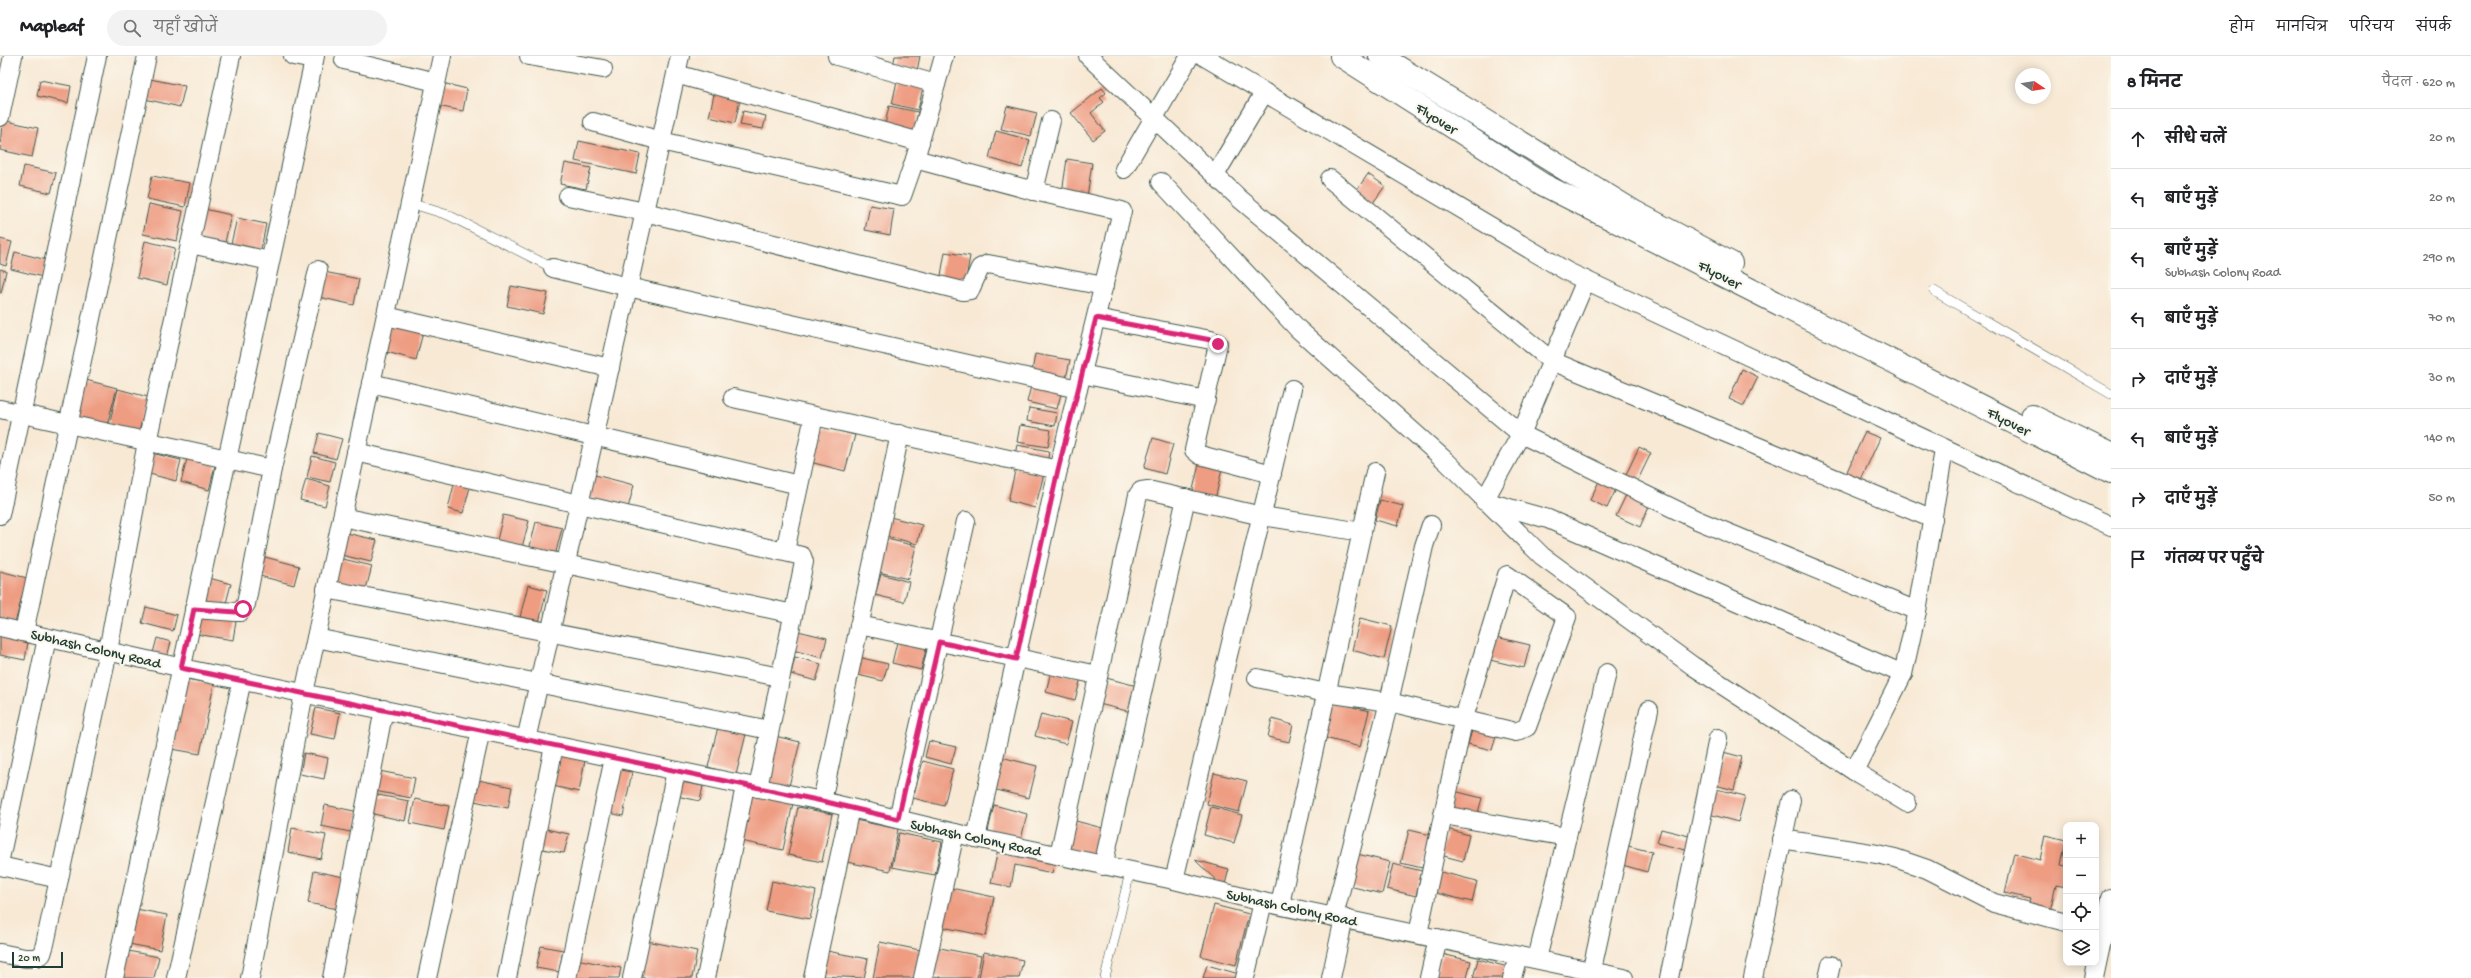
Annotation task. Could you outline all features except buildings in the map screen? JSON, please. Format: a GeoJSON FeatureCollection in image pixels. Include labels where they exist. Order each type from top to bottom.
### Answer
{"type":"FeatureCollection","features":[{"type":"Feature","properties":{"kind":"highway","name":"Flyover"},"geometry":{"type":"LineString","coordinates":[[1341,56],[1542,184],[2111,472]]}},
{"type":"Feature","properties":{"kind":"highway","name":"Flyover"},"geometry":{"type":"LineString","coordinates":[[1380,56],[1633,211],[1839,320],[2111,454]]}},
{"type":"Feature","properties":{"kind":"street"},"geometry":{"type":"LineString","coordinates":[[0,515],[97,56]]}},
{"type":"Feature","properties":{"kind":"street"},"geometry":{"type":"LineString","coordinates":[[24,632],[147,56]]}},
{"type":"Feature","properties":{"kind":"street"},"geometry":{"type":"LineString","coordinates":[[0,953],[25,958],[35,958],[42,954],[108,651],[147,442],[231,56]]}},
{"type":"Feature","properties":{"kind":"street"},"geometry":{"type":"LineString","coordinates":[[114,978],[314,58],[293,56]]}},
{"type":"Feature","properties":{"kind":"street"},"geometry":{"type":"LineString","coordinates":[[250,978],[304,693],[442,56]]}},
{"type":"Feature","properties":{"kind":"street"},"geometry":{"type":"LineString","coordinates":[[528,56],[603,69]]}},
{"type":"Feature","properties":{"kind":"street"},"geometry":{"type":"LineString","coordinates":[[526,740],[680,56]]}},
{"type":"Feature","properties":{"kind":"street"},"geometry":{"type":"LineString","coordinates":[[836,56],[936,84]]}},
{"type":"Feature","properties":{"kind":"street"},"geometry":{"type":"LineString","coordinates":[[593,122],[661,141],[899,196],[905,194],[944,56]]}},
{"type":"Feature","properties":{"kind":"street"},"geometry":{"type":"LineString","coordinates":[[1088,56],[1215,175],[1355,297],[1521,434],[1697,520],[1917,611]]}},
{"type":"Feature","properties":{"kind":"street"},"geometry":{"type":"LineString","coordinates":[[1124,169],[1190,56]]}},
{"type":"Feature","properties":{"kind":"street"},"geometry":{"type":"LineString","coordinates":[[1203,56],[1561,268],[1944,450],[2111,526]]}},
{"type":"Feature","properties":{"kind":"street"},"geometry":{"type":"LineString","coordinates":[[344,60],[436,82]]}},
{"type":"Feature","properties":{"kind":"street"},"geometry":{"type":"LineString","coordinates":[[0,117],[8,65]]}},
{"type":"Feature","properties":{"kind":"street"},"geometry":{"type":"LineString","coordinates":[[676,74],[917,150],[1034,191],[1122,211],[1058,470],[976,838]]}},
{"type":"Feature","properties":{"kind":"street"},"geometry":{"type":"LineString","coordinates":[[1215,175],[1264,93]]}},
{"type":"Feature","properties":{"kind":"street"},"geometry":{"type":"LineString","coordinates":[[1034,191],[1051,121]]}},
{"type":"Feature","properties":{"kind":"street"},"geometry":{"type":"LineString","coordinates":[[1330,179],[1552,361],[1933,519]]}},
{"type":"Feature","properties":{"kind":"street"},"geometry":{"type":"LineString","coordinates":[[1161,182],[1298,329],[1447,462],[1484,501],[1549,561],[1693,666],[1854,771],[1908,803]]}},
{"type":"Feature","properties":{"kind":"street"},"geometry":{"type":"LineString","coordinates":[[568,196],[645,212],[962,291],[970,290],[980,268],[988,264],[1104,286]]}},
{"type":"Feature","properties":{"kind":"street"},"geometry":{"type":"LineString","coordinates":[[190,244],[270,261]]}},
{"type":"Feature","properties":{"kind":"street"},"geometry":{"type":"LineString","coordinates":[[554,268],[628,287],[1080,381],[1206,400]]}},
{"type":"Feature","properties":{"kind":"street"},"geometry":{"type":"LineString","coordinates":[[194,609],[236,612],[243,609],[272,469],[318,270]]}},
{"type":"Feature","properties":{"kind":"street"},"geometry":{"type":"LineString","coordinates":[[1484,501],[1521,434],[1586,280]]}},
{"type":"Feature","properties":{"kind":"street"},"geometry":{"type":"LineString","coordinates":[[386,316],[610,368]]}},
{"type":"Feature","properties":{"kind":"street"},"geometry":{"type":"LineString","coordinates":[[1096,318],[1214,341],[1218,344],[1206,400],[1194,445],[1196,453],[1272,474]]}},
{"type":"Feature","properties":{"kind":"street"},"geometry":{"type":"LineString","coordinates":[[371,383],[799,485]]}},
{"type":"Feature","properties":{"kind":"street"},"geometry":{"type":"LineString","coordinates":[[1174,880],[1292,389]]}},
{"type":"Feature","properties":{"kind":"street"},"geometry":{"type":"LineString","coordinates":[[733,398],[1058,470]]}},
{"type":"Feature","properties":{"kind":"street"},"geometry":{"type":"LineString","coordinates":[[0,409],[272,469]]}},
{"type":"Feature","properties":{"kind":"street"},"geometry":{"type":"LineString","coordinates":[[785,551],[814,416]]}},
{"type":"Feature","properties":{"kind":"street"},"geometry":{"type":"LineString","coordinates":[[822,801],[900,434]]}},
{"type":"Feature","properties":{"kind":"street"},"geometry":{"type":"LineString","coordinates":[[1854,771],[1903,674],[1917,611],[1944,450]]}},
{"type":"Feature","properties":{"kind":"street"},"geometry":{"type":"LineString","coordinates":[[356,452],[798,554],[803,559],[769,730],[752,787],[706,978]]}},
{"type":"Feature","properties":{"kind":"street"},"geometry":{"type":"LineString","coordinates":[[1245,978],[1272,903],[1326,693],[1375,472]]}},
{"type":"Feature","properties":{"kind":"street"},"geometry":{"type":"LineString","coordinates":[[1059,854],[1138,495],[1141,491],[1148,490],[1262,516],[1362,532]]}},
{"type":"Feature","properties":{"kind":"street"},"geometry":{"type":"LineString","coordinates":[[1103,866],[1186,498]]}},
{"type":"Feature","properties":{"kind":"street"},"geometry":{"type":"LineString","coordinates":[[1484,501],[1548,519],[1903,674]]}},
{"type":"Feature","properties":{"kind":"street"},"geometry":{"type":"LineString","coordinates":[[342,517],[793,614]]}},
{"type":"Feature","properties":{"kind":"street"},"geometry":{"type":"LineString","coordinates":[[898,819],[966,521]]}},
{"type":"Feature","properties":{"kind":"street"},"geometry":{"type":"LineString","coordinates":[[1331,978],[1339,917],[1424,546],[1431,524]]}},
{"type":"Feature","properties":{"kind":"street"},"geometry":{"type":"LineString","coordinates":[[1257,678],[1326,693],[1389,702],[1463,721],[1516,732],[1527,727],[1566,617],[1507,575],[1463,721],[1418,934]]}},
{"type":"Feature","properties":{"kind":"street"},"geometry":{"type":"LineString","coordinates":[[326,589],[780,677]]}},
{"type":"Feature","properties":{"kind":"street"},"geometry":{"type":"LineString","coordinates":[[859,625],[1098,675]]}},
{"type":"Feature","properties":{"kind":"street","name":"Subhash Colony Road"},"geometry":{"type":"LineString","coordinates":[[0,627],[181,668],[822,801],[976,838],[1059,854],[1130,872],[1174,880],[1272,903],[1537,959],[1590,974],[1624,978]]}},
{"type":"Feature","properties":{"kind":"street"},"geometry":{"type":"LineString","coordinates":[[0,859],[47,638]]}},
{"type":"Feature","properties":{"kind":"street"},"geometry":{"type":"LineString","coordinates":[[316,638],[769,730]]}},
{"type":"Feature","properties":{"kind":"street"},"geometry":{"type":"LineString","coordinates":[[1537,959],[1607,673]]}},
{"type":"Feature","properties":{"kind":"street"},"geometry":{"type":"LineString","coordinates":[[176,978],[242,680]]}},
{"type":"Feature","properties":{"kind":"street"},"geometry":{"type":"LineString","coordinates":[[332,978],[384,709]]}},
{"type":"Feature","properties":{"kind":"street"},"geometry":{"type":"LineString","coordinates":[[1590,974],[1649,710]]}},
{"type":"Feature","properties":{"kind":"street"},"geometry":{"type":"LineString","coordinates":[[427,978],[481,730]]}},
{"type":"Feature","properties":{"kind":"street"},"geometry":{"type":"LineString","coordinates":[[1669,978],[1718,738]]}},
{"type":"Feature","properties":{"kind":"street"},"geometry":{"type":"LineString","coordinates":[[507,978],[554,746]]}},
{"type":"Feature","properties":{"kind":"street"},"geometry":{"type":"LineString","coordinates":[[566,978],[614,758]]}},
{"type":"Feature","properties":{"kind":"street"},"geometry":{"type":"LineString","coordinates":[[632,978],[676,771]]}},
{"type":"Feature","properties":{"kind":"street"},"geometry":{"type":"LineString","coordinates":[[1753,978],[1791,800]]}},
{"type":"Feature","properties":{"kind":"street"},"geometry":{"type":"LineString","coordinates":[[813,978],[850,808]]}},
{"type":"Feature","properties":{"kind":"street"},"geometry":{"type":"LineString","coordinates":[[1443,815],[1567,837]]}},
{"type":"Feature","properties":{"kind":"street"},"geometry":{"type":"LineString","coordinates":[[923,978],[955,833]]}},
{"type":"Feature","properties":{"kind":"street"},"geometry":{"type":"LineString","coordinates":[[1782,839],[1895,858],[1927,869],[1994,903],[2063,921]]}},
{"type":"Feature","properties":{"kind":"street"},"geometry":{"type":"LineString","coordinates":[[0,866],[59,879]]}},
{"type":"Feature","properties":{"kind":"street"},"geometry":{"type":"LineString","coordinates":[[2094,978],[2100,930],[2111,898]]}},
{"type":"Feature","properties":{"kind":"street"},"geometry":{"type":"LineString","coordinates":[[1429,978],[1438,938]]}},
{"type":"Feature","properties":{"kind":"street"},"geometry":{"type":"LineString","coordinates":[[1512,978],[1518,956]]}},
{"type":"Feature","properties":{"kind":"lane"},"geometry":{"type":"LineString","coordinates":[[410,203],[441,212],[554,268]]}},
{"type":"Feature","properties":{"kind":"lane"},"geometry":{"type":"LineString","coordinates":[[1934,291],[2111,394]]}},
{"type":"Feature","properties":{"kind":"lane"},"geometry":{"type":"LineString","coordinates":[[1105,978],[1130,872]]}},
{"type":"Feature","properties":{"kind":"route"},"geometry":{"type":"LineString","coordinates":[[243,609],[240,612],[194,609],[181,668],[822,801],[898,819],[939,642],[1016,659],[1058,470],[1096,318],[1211,340],[1218,344]]}}]}
